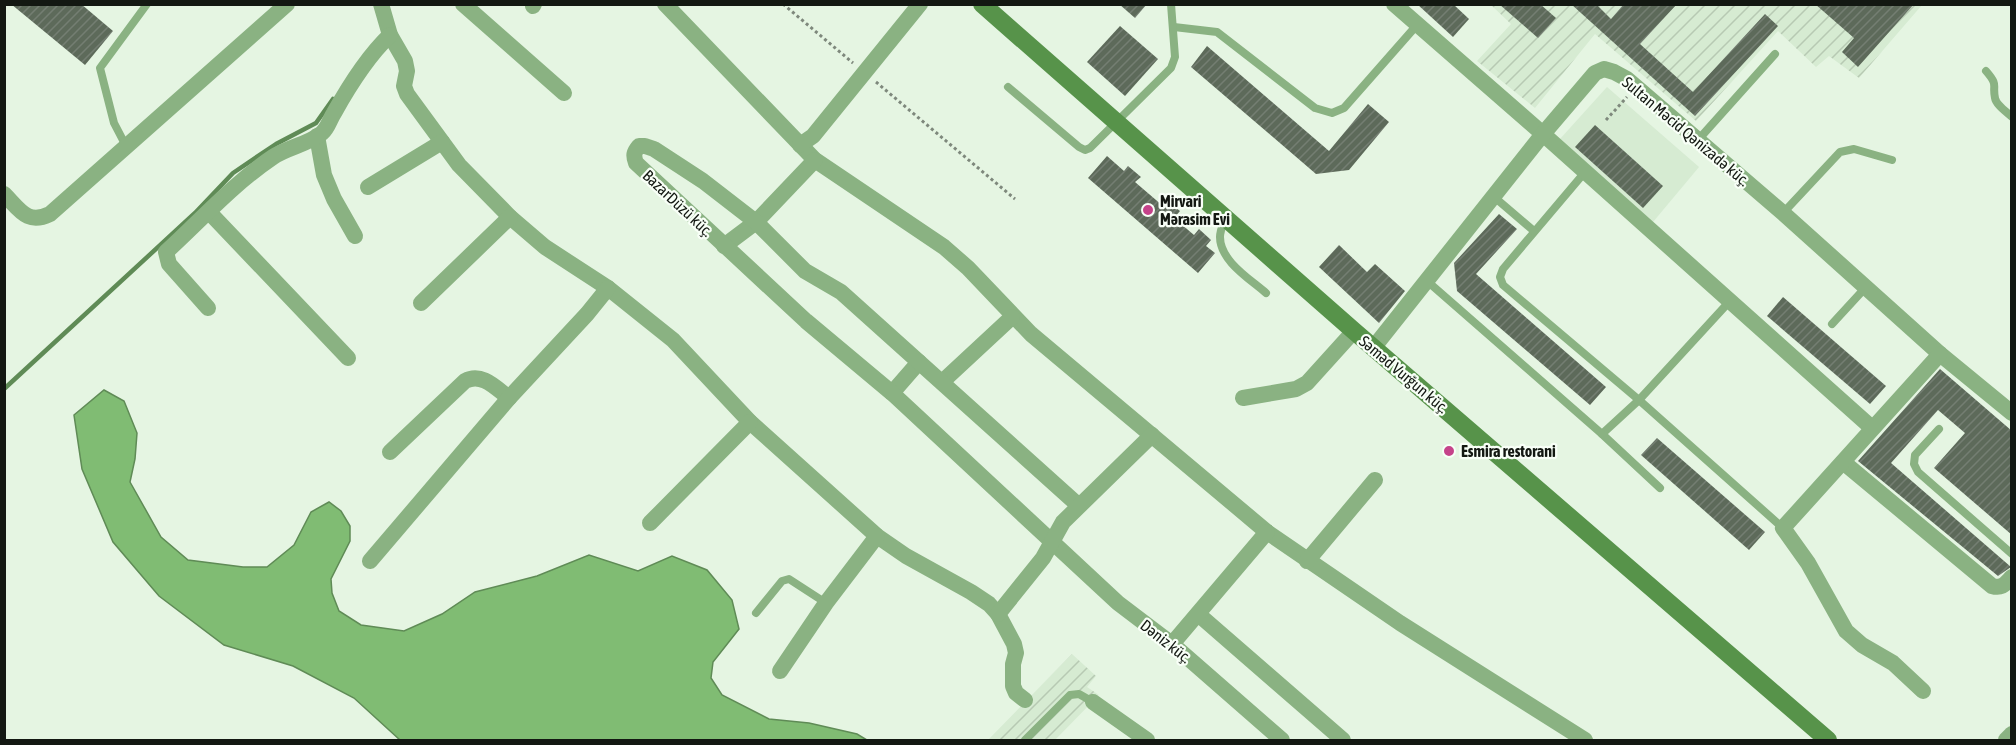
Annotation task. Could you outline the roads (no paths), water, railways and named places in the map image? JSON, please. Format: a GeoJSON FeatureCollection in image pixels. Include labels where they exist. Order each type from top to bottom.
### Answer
{"type":"FeatureCollection","features":[{"type":"Feature","properties":{"kind":"main road","name":"Səməd Vurğun küç."},"geometry":{"type":"LineString","coordinates":[[982,4],[1354,331],[1828,741]]}},
{"type":"Feature","properties":{"kind":"street"},"geometry":{"type":"LineString","coordinates":[[4,194],[31,218],[40,219],[50,214],[287,4]]}},
{"type":"Feature","properties":{"kind":"street"},"geometry":{"type":"LineString","coordinates":[[381,4],[390,35],[405,61],[406,94],[467,174],[545,248],[608,288],[673,340],[750,422],[877,536],[906,556],[988,604],[998,614],[1014,644],[1016,653],[1013,664],[1013,686],[1016,693],[1025,700]]}},
{"type":"Feature","properties":{"kind":"street"},"geometry":{"type":"LineString","coordinates":[[463,4],[564,93]]}},
{"type":"Feature","properties":{"kind":"street"},"geometry":{"type":"LineString","coordinates":[[665,4],[815,160],[944,247],[968,268],[1012,317],[1031,334],[1267,532],[1477,674],[1585,741]]}},
{"type":"Feature","properties":{"kind":"street"},"geometry":{"type":"LineString","coordinates":[[800,145],[813,136],[920,4]]}},
{"type":"Feature","properties":{"kind":"street"},"geometry":{"type":"LineString","coordinates":[[1394,4],[1872,428]]}},
{"type":"Feature","properties":{"kind":"street"},"geometry":{"type":"LineString","coordinates":[[208,308],[170,264],[166,252],[231,189],[275,156],[324,132],[374,53],[390,35]]}},
{"type":"Feature","properties":{"kind":"street","name":"Sultan Məcid Qənizadə küç."},"geometry":{"type":"LineString","coordinates":[[1374,347],[1543,134],[1595,73],[1604,69],[1614,72],[1636,87],[1783,213],[1941,354],[2012,413]]}},
{"type":"Feature","properties":{"kind":"street"},"geometry":{"type":"LineString","coordinates":[[317,136],[324,175],[334,199],[355,236]]}},
{"type":"Feature","properties":{"kind":"street"},"geometry":{"type":"LineString","coordinates":[[368,187],[442,142]]}},
{"type":"Feature","properties":{"kind":"street","name":"BazarDüzü küç."},"geometry":{"type":"LineString","coordinates":[[1052,541],[891,393],[806,321],[636,163],[634,157],[639,147],[654,149],[703,181],[756,222],[805,271],[841,292],[1078,505]]}},
{"type":"Feature","properties":{"kind":"street"},"geometry":{"type":"LineString","coordinates":[[724,246],[756,222],[815,160]]}},
{"type":"Feature","properties":{"kind":"street"},"geometry":{"type":"LineString","coordinates":[[209,212],[348,358]]}},
{"type":"Feature","properties":{"kind":"street"},"geometry":{"type":"LineString","coordinates":[[421,303],[510,217]]}},
{"type":"Feature","properties":{"kind":"street"},"geometry":{"type":"LineString","coordinates":[[370,561],[509,398],[608,288]]}},
{"type":"Feature","properties":{"kind":"street"},"geometry":{"type":"LineString","coordinates":[[942,382],[1012,317]]}},
{"type":"Feature","properties":{"kind":"street"},"geometry":{"type":"LineString","coordinates":[[1243,398],[1296,389],[1307,383],[1354,331]]}},
{"type":"Feature","properties":{"kind":"street"},"geometry":{"type":"LineString","coordinates":[[1923,691],[1893,663],[1862,645],[1846,631],[1808,563],[1782,528],[1941,354]]}},
{"type":"Feature","properties":{"kind":"street"},"geometry":{"type":"LineString","coordinates":[[891,393],[919,362]]}},
{"type":"Feature","properties":{"kind":"street"},"geometry":{"type":"LineString","coordinates":[[390,452],[465,381],[478,377],[509,398]]}},
{"type":"Feature","properties":{"kind":"street"},"geometry":{"type":"LineString","coordinates":[[650,523],[750,422]]}},
{"type":"Feature","properties":{"kind":"street"},"geometry":{"type":"LineString","coordinates":[[998,614],[1043,558],[1063,522],[1152,435]]}},
{"type":"Feature","properties":{"kind":"street"},"geometry":{"type":"LineString","coordinates":[[1843,462],[1992,586],[1998,588],[2003,586],[2012,577]]}},
{"type":"Feature","properties":{"kind":"street"},"geometry":{"type":"LineString","coordinates":[[1307,561],[1375,480]]}},
{"type":"Feature","properties":{"kind":"street"},"geometry":{"type":"LineString","coordinates":[[1172,644],[1267,532]]}},
{"type":"Feature","properties":{"kind":"street"},"geometry":{"type":"LineString","coordinates":[[780,670],[826,603],[877,536]]}},
{"type":"Feature","properties":{"kind":"street","name":"Dəniz küç."},"geometry":{"type":"LineString","coordinates":[[1052,541],[1118,603],[1172,644],[1282,741]]}},
{"type":"Feature","properties":{"kind":"street"},"geometry":{"type":"LineString","coordinates":[[1198,614],[1343,741]]}},
{"type":"Feature","properties":{"kind":"street"},"geometry":{"type":"LineString","coordinates":[[1093,702],[1147,741]]}},
{"type":"Feature","properties":{"kind":"street"},"geometry":{"type":"LineString","coordinates":[[2006,741],[2012,734]]}},
{"type":"Feature","properties":{"kind":"lane"},"geometry":{"type":"LineString","coordinates":[[126,146],[114,123],[100,68],[147,4]]}},
{"type":"Feature","properties":{"kind":"lane"},"geometry":{"type":"LineString","coordinates":[[1008,87],[1079,147],[1085,150],[1090,148],[1171,68],[1174,57],[1171,4]]}},
{"type":"Feature","properties":{"kind":"lane"},"geometry":{"type":"LineString","coordinates":[[1174,27],[1217,32],[1315,108],[1332,113],[1344,108],[1417,25]]}},
{"type":"Feature","properties":{"kind":"lane"},"geometry":{"type":"LineString","coordinates":[[1698,140],[1775,54]]}},
{"type":"Feature","properties":{"kind":"lane"},"geometry":{"type":"LineString","coordinates":[[1986,71],[1995,84],[1997,103],[2012,117]]}},
{"type":"Feature","properties":{"kind":"lane"},"geometry":{"type":"LineString","coordinates":[[1783,213],[1840,152],[1854,149],[1892,160]]}},
{"type":"Feature","properties":{"kind":"lane"},"geometry":{"type":"LineString","coordinates":[[1585,172],[1503,268],[1500,277],[1503,285],[1639,400],[1782,528]]}},
{"type":"Feature","properties":{"kind":"lane"},"geometry":{"type":"LineString","coordinates":[[1493,196],[1534,231]]}},
{"type":"Feature","properties":{"kind":"lane"},"geometry":{"type":"LineString","coordinates":[[1225,218],[1220,236],[1222,247],[1229,259],[1266,293]]}},
{"type":"Feature","properties":{"kind":"lane"},"geometry":{"type":"LineString","coordinates":[[1427,281],[1602,434],[1660,488]]}},
{"type":"Feature","properties":{"kind":"lane"},"geometry":{"type":"LineString","coordinates":[[1832,324],[1866,287]]}},
{"type":"Feature","properties":{"kind":"lane"},"geometry":{"type":"LineString","coordinates":[[1602,434],[1639,400],[1729,302]]}},
{"type":"Feature","properties":{"kind":"lane"},"geometry":{"type":"LineString","coordinates":[[1939,429],[1915,455],[1914,464],[1918,472],[2012,554]]}},
{"type":"Feature","properties":{"kind":"lane"},"geometry":{"type":"LineString","coordinates":[[756,613],[782,581],[789,579],[826,603]]}},
{"type":"Feature","properties":{"kind":"lane"},"geometry":{"type":"LineString","coordinates":[[1025,741],[1070,695],[1079,694],[1093,702]]}},
{"type":"Feature","properties":{"kind":"waterway"},"geometry":{"type":"LineString","coordinates":[[4,389],[195,213],[233,173],[276,144],[316,123],[333,99]]}},
{"type":"Feature","properties":{"kind":"place","name":"Mirvari Mərasim Evi"},"geometry":{"type":"Point","coordinates":[1148,210]}},
{"type":"Feature","properties":{"kind":"place","name":"Esmira restorani"},"geometry":{"type":"Point","coordinates":[1449,451]}}]}
